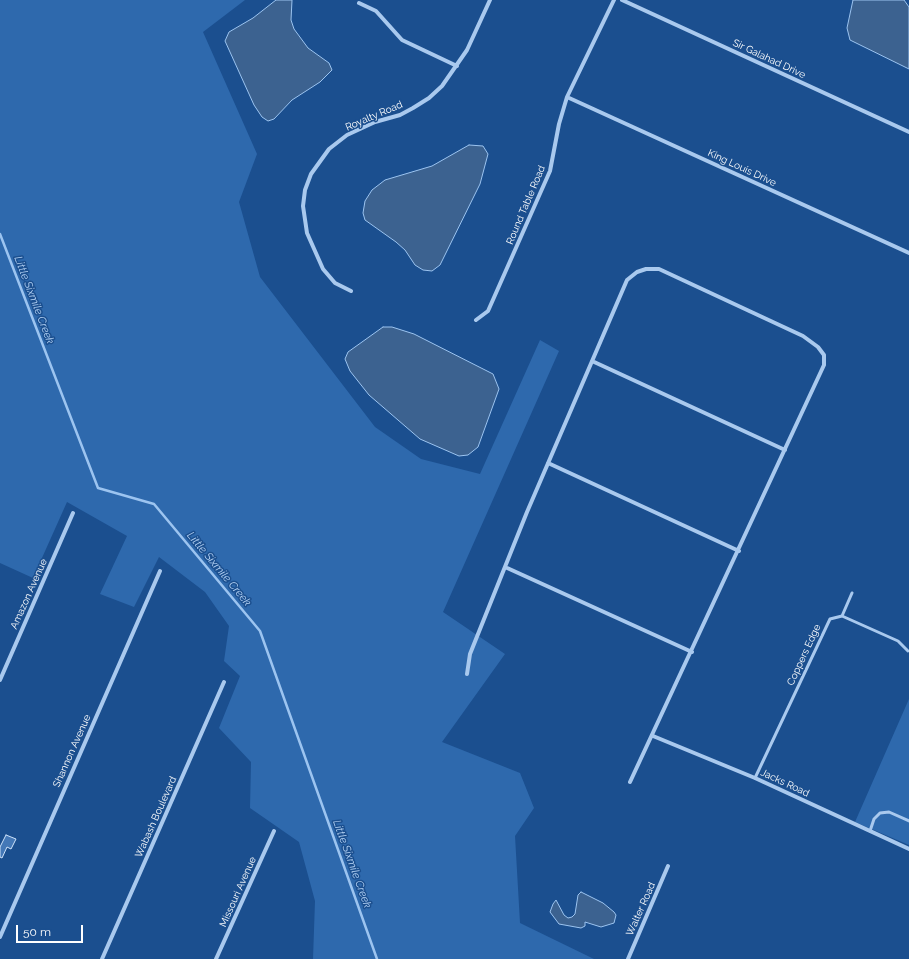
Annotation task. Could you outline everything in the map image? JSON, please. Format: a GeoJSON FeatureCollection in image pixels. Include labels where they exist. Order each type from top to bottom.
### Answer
{"type":"FeatureCollection","features":[{"type":"Feature","properties":{"kind":"street","name":"Royalty Road"},"geometry":{"type":"LineString","coordinates":[[351,291],[335,283],[323,269],[307,233],[303,206],[305,190],[311,174],[319,160],[329,149],[347,135],[375,122],[400,115],[430,98],[442,86],[467,50],[490,0]]}},
{"type":"Feature","properties":{"kind":"street","name":"Round Table Road"},"geometry":{"type":"LineString","coordinates":[[476,320],[488,311],[550,172],[559,124],[568,97],[614,0]]}},
{"type":"Feature","properties":{"kind":"street","name":"Sir Galahad Drive"},"geometry":{"type":"LineString","coordinates":[[622,0],[909,132]]}},
{"type":"Feature","properties":{"kind":"street"},"geometry":{"type":"LineString","coordinates":[[359,3],[376,11],[402,40],[457,66]]}},
{"type":"Feature","properties":{"kind":"street","name":"King Louis Drive"},"geometry":{"type":"LineString","coordinates":[[568,97],[909,253]]}},
{"type":"Feature","properties":{"kind":"street"},"geometry":{"type":"LineString","coordinates":[[467,674],[470,654],[505,567],[627,280],[637,272],[646,269],[659,270],[803,336],[818,347],[824,355],[824,365],[653,736],[630,782]]}},
{"type":"Feature","properties":{"kind":"street"},"geometry":{"type":"LineString","coordinates":[[592,361],[785,450]]}},
{"type":"Feature","properties":{"kind":"street"},"geometry":{"type":"LineString","coordinates":[[548,463],[739,551]]}},
{"type":"Feature","properties":{"kind":"street","name":"Amazon Avenue"},"geometry":{"type":"LineString","coordinates":[[0,680],[73,514]]}},
{"type":"Feature","properties":{"kind":"street"},"geometry":{"type":"LineString","coordinates":[[505,567],[692,652]]}},
{"type":"Feature","properties":{"kind":"street","name":"Shannon Avenue"},"geometry":{"type":"LineString","coordinates":[[0,937],[160,571]]}},
{"type":"Feature","properties":{"kind":"street","name":"Wabash Boulevard"},"geometry":{"type":"LineString","coordinates":[[102,959],[224,682]]}},
{"type":"Feature","properties":{"kind":"street","name":"Jacks Road"},"geometry":{"type":"LineString","coordinates":[[653,736],[755,778],[909,849]]}},
{"type":"Feature","properties":{"kind":"street","name":"Missouri Avenue"},"geometry":{"type":"LineString","coordinates":[[216,959],[274,831]]}},
{"type":"Feature","properties":{"kind":"street","name":"Walter Road"},"geometry":{"type":"LineString","coordinates":[[628,959],[668,866]]}},
{"type":"Feature","properties":{"kind":"lane"},"geometry":{"type":"LineString","coordinates":[[852,593],[842,616],[898,641],[908,651]]}},
{"type":"Feature","properties":{"kind":"lane","name":"Coppers Edge"},"geometry":{"type":"LineString","coordinates":[[755,778],[830,619],[842,616]]}},
{"type":"Feature","properties":{"kind":"lane"},"geometry":{"type":"LineString","coordinates":[[870,831],[874,819],[880,813],[889,812],[909,821]]}},
{"type":"Feature","properties":{"kind":"shaded area"},"geometry":{"type":"Polygon","coordinates":[[[0,0],[245,0],[203,32],[257,154],[239,202],[260,277],[375,427],[421,459],[480,474],[540,340],[559,351],[443,612],[505,654],[442,742],[520,773],[534,808],[515,836],[520,923],[594,959],[313,959],[315,901],[299,842],[250,808],[251,762],[219,728],[240,676],[224,661],[229,626],[205,592],[159,557],[134,607],[100,594],[127,536],[67,502],[33,578],[0,563],[0,0]]]}},
{"type":"Feature","properties":{"kind":"shaded area"},"geometry":{"type":"Polygon","coordinates":[[[276,0],[292,0],[291,20],[294,29],[308,48],[329,63],[332,70],[320,82],[292,100],[274,119],[268,121],[262,117],[254,105],[225,41],[229,32],[253,18],[276,0]]]}},
{"type":"Feature","properties":{"kind":"shaded area"},"geometry":{"type":"Polygon","coordinates":[[[853,0],[904,0],[909,7],[909,69],[850,40],[847,28],[853,0]]]}},
{"type":"Feature","properties":{"kind":"shaded area"},"geometry":{"type":"Polygon","coordinates":[[[469,145],[483,146],[488,154],[480,184],[440,265],[432,271],[423,270],[415,265],[405,250],[396,242],[365,220],[363,213],[365,201],[372,190],[385,180],[432,166],[469,145]]]}},
{"type":"Feature","properties":{"kind":"shaded area"},"geometry":{"type":"Polygon","coordinates":[[[383,327],[392,327],[414,334],[493,374],[499,389],[478,447],[468,455],[459,456],[420,439],[369,395],[350,371],[345,359],[348,352],[383,327]]]}},
{"type":"Feature","properties":{"kind":"shaded area"},"geometry":{"type":"Polygon","coordinates":[[[909,699],[909,845],[855,822],[909,699]]]}},
{"type":"Feature","properties":{"kind":"shaded area"},"geometry":{"type":"Polygon","coordinates":[[[581,892],[603,903],[614,912],[616,915],[614,923],[601,927],[585,922],[585,926],[581,928],[559,924],[550,912],[553,904],[556,900],[564,915],[568,918],[572,917],[575,914],[578,895],[581,892]]]}},
{"type":"Feature","properties":{"kind":"building"},"geometry":{"type":"Polygon","coordinates":[[[6,835],[16,839],[11,849],[7,847],[2,858],[0,857],[0,847],[6,835]]]}},
{"type":"Feature","properties":{"kind":"waterway","name":"Little Sixmile Creek"},"geometry":{"type":"LineString","coordinates":[[0,234],[98,488],[154,504],[260,631],[377,959]]}}]}
